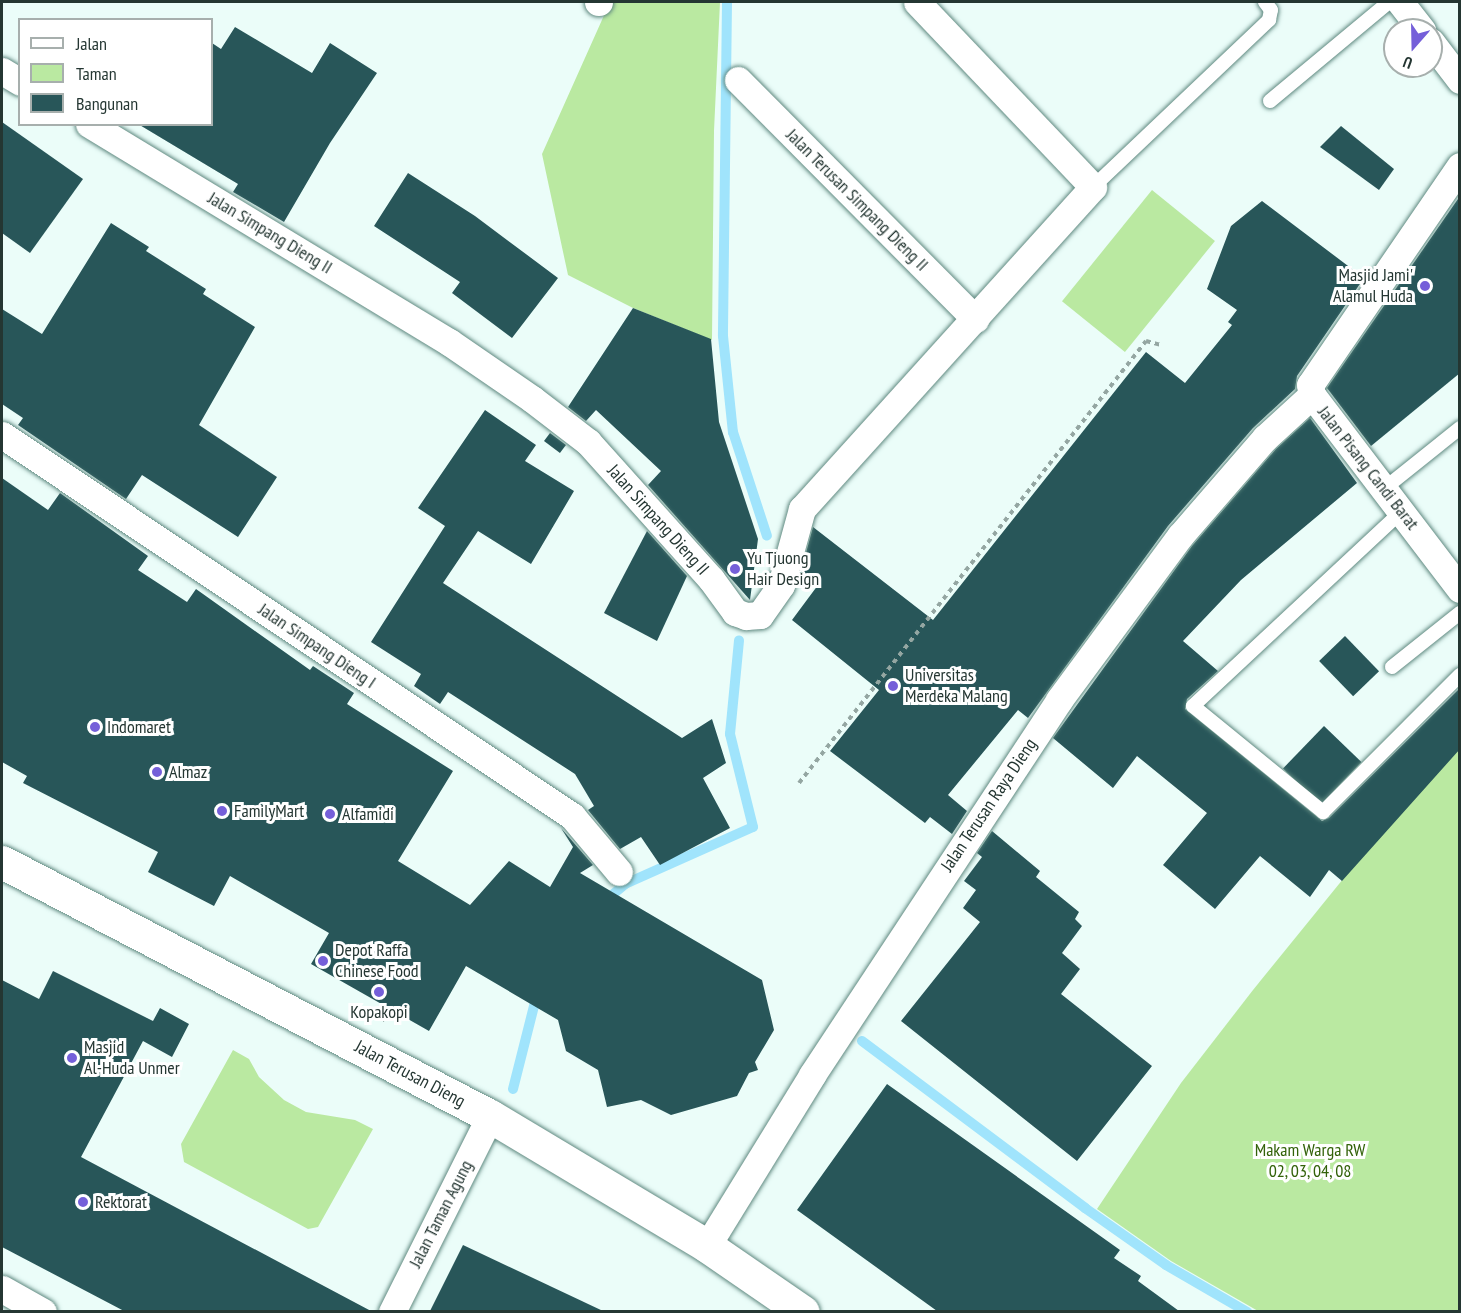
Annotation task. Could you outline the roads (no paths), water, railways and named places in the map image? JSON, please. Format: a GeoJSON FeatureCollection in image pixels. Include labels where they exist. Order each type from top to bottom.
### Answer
{"type":"FeatureCollection","features":[{"type":"Feature","properties":{"kind":"street"},"geometry":{"type":"LineString","coordinates":[[917,2],[1094,187]]}},
{"type":"Feature","properties":{"kind":"street"},"geometry":{"type":"LineString","coordinates":[[1400,2],[1413,18]]}},
{"type":"Feature","properties":{"kind":"street"},"geometry":{"type":"LineString","coordinates":[[1443,58],[1460,80]]}},
{"type":"Feature","properties":{"kind":"street"},"geometry":{"type":"LineString","coordinates":[[2,71],[18,81]]}},
{"type":"Feature","properties":{"kind":"street","name":"Jalan Terusan Simpang Dieng II"},"geometry":{"type":"LineString","coordinates":[[738,80],[975,319]]}},
{"type":"Feature","properties":{"kind":"street","name":"Jalan Simpang Dieng II"},"geometry":{"type":"LineString","coordinates":[[92,126],[449,342],[532,399],[588,442],[711,579],[735,612],[746,616],[760,615],[781,585],[802,509],[1094,187]]}},
{"type":"Feature","properties":{"kind":"street","name":"Jalan Pisang Candi Barat"},"geometry":{"type":"LineString","coordinates":[[1460,166],[1400,257],[1312,381],[1312,394],[1460,589]]}},
{"type":"Feature","properties":{"kind":"street","name":"Jalan Terusan Raya Dieng"},"geometry":{"type":"LineString","coordinates":[[707,1246],[812,1075],[1059,700],[1180,536],[1265,438],[1312,394]]}},
{"type":"Feature","properties":{"kind":"street","name":"Jalan Simpang Dieng I"},"geometry":{"type":"LineString","coordinates":[[2,435],[572,816],[619,872]]}},
{"type":"Feature","properties":{"kind":"street","name":"Jalan Terusan Dieng"},"geometry":{"type":"LineString","coordinates":[[2,862],[490,1116],[707,1246],[803,1311]]}},
{"type":"Feature","properties":{"kind":"street","name":"Jalan Taman Agung"},"geometry":{"type":"LineString","coordinates":[[392,1311],[490,1116]]}},
{"type":"Feature","properties":{"kind":"street"},"geometry":{"type":"LineString","coordinates":[[2,1289],[43,1311]]}},
{"type":"Feature","properties":{"kind":"lane"},"geometry":{"type":"LineString","coordinates":[[1094,187],[1269,20],[1271,10],[1264,2]]}},
{"type":"Feature","properties":{"kind":"lane"},"geometry":{"type":"LineString","coordinates":[[1270,101],[1389,2]]}},
{"type":"Feature","properties":{"kind":"lane"},"geometry":{"type":"LineString","coordinates":[[1385,488],[1460,428]]}},
{"type":"Feature","properties":{"kind":"lane"},"geometry":{"type":"LineString","coordinates":[[1402,511],[1193,706],[1323,812],[1460,675]]}},
{"type":"Feature","properties":{"kind":"lane"},"geometry":{"type":"LineString","coordinates":[[1392,667],[1460,613]]}},
{"type":"Feature","properties":{"kind":"waterway"},"geometry":{"type":"LineString","coordinates":[[727,2],[723,336],[733,432],[767,536]]}},
{"type":"Feature","properties":{"kind":"waterway"},"geometry":{"type":"LineString","coordinates":[[605,901],[625,884],[753,827],[730,734],[739,640]]}},
{"type":"Feature","properties":{"kind":"waterway"},"geometry":{"type":"LineString","coordinates":[[513,1089],[537,994]]}},
{"type":"Feature","properties":{"kind":"waterway"},"geometry":{"type":"LineString","coordinates":[[862,1041],[1085,1208],[1166,1265],[1247,1312]]}},
{"type":"Feature","properties":{"kind":"place","name":"Masjid Jami' Alamul Huda"},"geometry":{"type":"Point","coordinates":[1425,286]}},
{"type":"Feature","properties":{"kind":"place","name":"Yu Tjuong Hair Design"},"geometry":{"type":"Point","coordinates":[735,569]}},
{"type":"Feature","properties":{"kind":"place","name":"Universitas Merdeka Malang"},"geometry":{"type":"Point","coordinates":[893,686]}},
{"type":"Feature","properties":{"kind":"place","name":"Indomaret"},"geometry":{"type":"Point","coordinates":[95,727]}},
{"type":"Feature","properties":{"kind":"place","name":"Almaz"},"geometry":{"type":"Point","coordinates":[157,772]}},
{"type":"Feature","properties":{"kind":"place","name":"FamilyMart"},"geometry":{"type":"Point","coordinates":[222,811]}},
{"type":"Feature","properties":{"kind":"place","name":"Alfamidi"},"geometry":{"type":"Point","coordinates":[330,814]}},
{"type":"Feature","properties":{"kind":"place","name":"Depot Raffa Chinese Food"},"geometry":{"type":"Point","coordinates":[323,961]}},
{"type":"Feature","properties":{"kind":"place","name":"Kopakopi"},"geometry":{"type":"Point","coordinates":[379,992]}},
{"type":"Feature","properties":{"kind":"place","name":"Masjid Al-Huda Unmer"},"geometry":{"type":"Point","coordinates":[72,1058]}},
{"type":"Feature","properties":{"kind":"place","name":"Rektorat"},"geometry":{"type":"Point","coordinates":[83,1202]}},
{"type":"Feature","properties":{"kind":"park label","name":"Makam Warga RW 02, 03, 04, 08"},"geometry":{"type":"Point","coordinates":[1310,1161]}}]}
